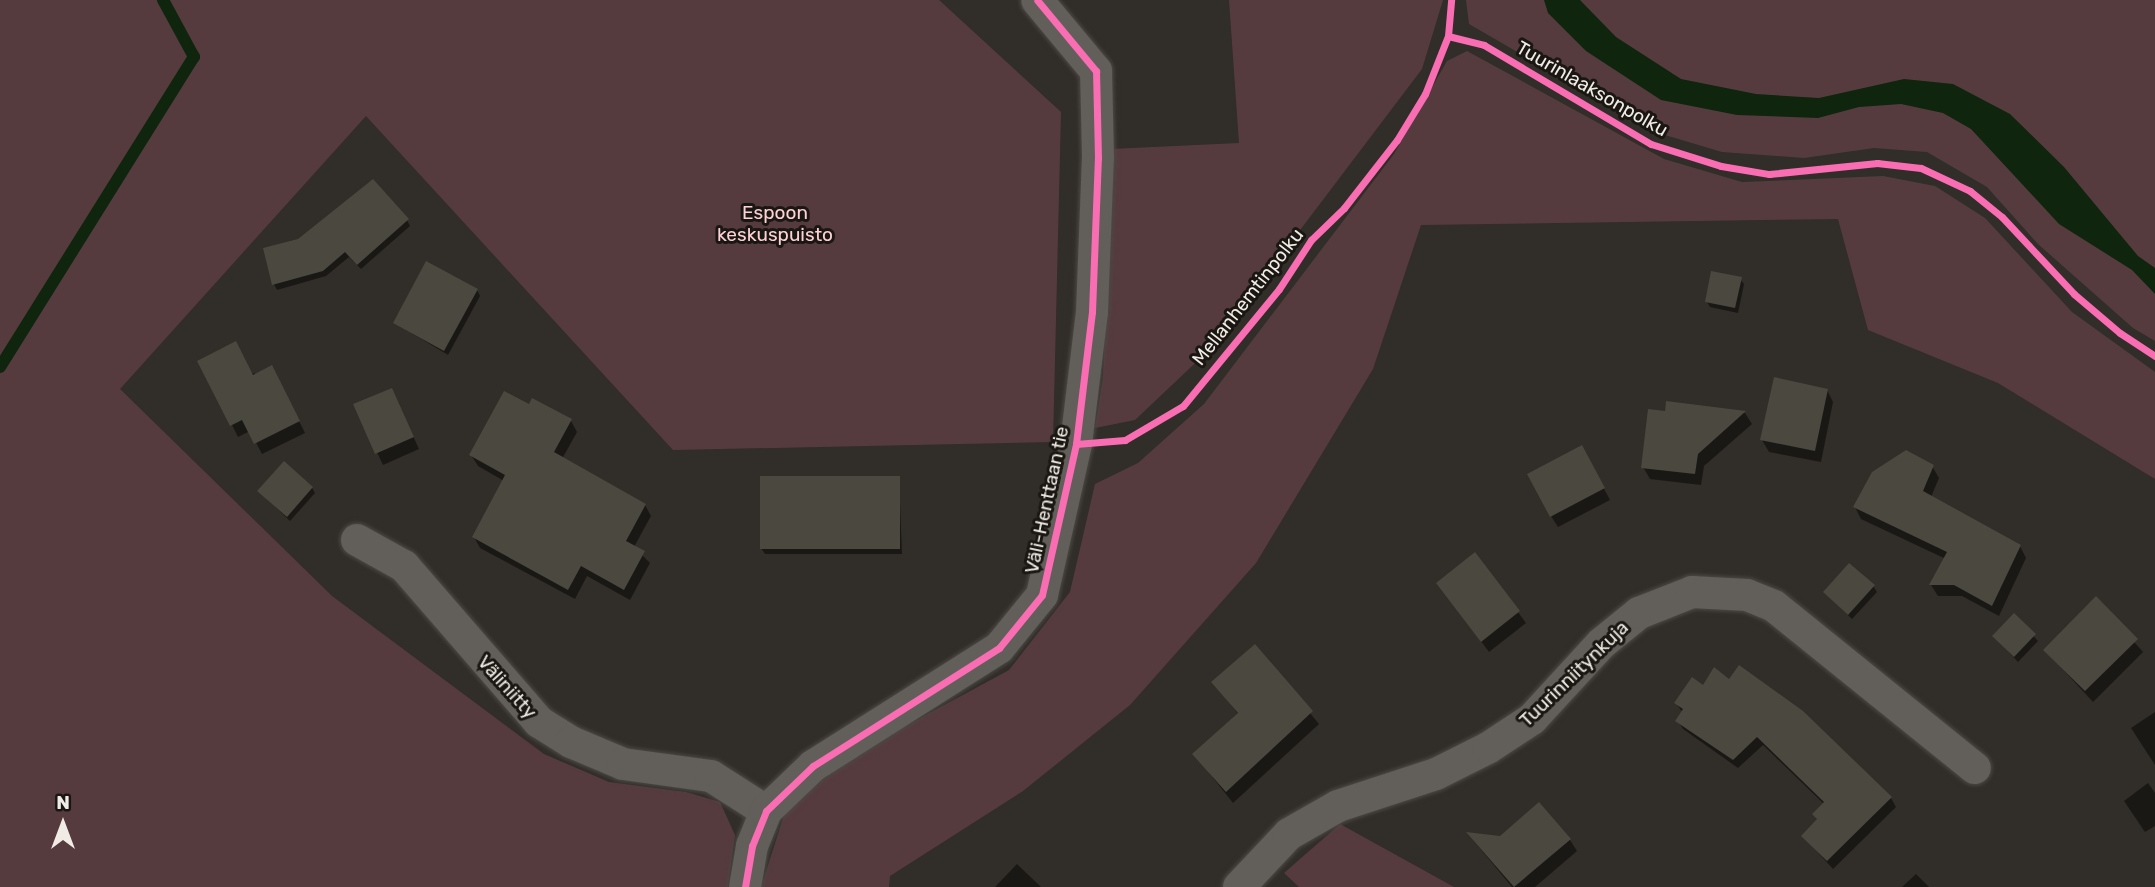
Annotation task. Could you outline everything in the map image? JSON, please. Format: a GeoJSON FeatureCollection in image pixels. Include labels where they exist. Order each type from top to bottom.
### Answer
{"type":"FeatureCollection","features":[{"type":"Feature","properties":{"kind":"street","name":"Väli-Henttaan tie"},"geometry":{"type":"LineString","coordinates":[[746,887],[752,846],[766,811],[813,766],[999,648],[1042,595],[1076,444],[1092,312],[1098,158],[1096,71],[1037,0]]}},
{"type":"Feature","properties":{"kind":"street","name":"Väliniitty"},"geometry":{"type":"LineString","coordinates":[[357,540],[404,566],[539,722],[571,742],[622,764],[712,776],[766,811]]}},
{"type":"Feature","properties":{"kind":"street","name":"Tuurinniitynkuja"},"geometry":{"type":"LineString","coordinates":[[1239,887],[1289,834],[1338,806],[1436,774],[1488,748],[1532,719],[1602,643],[1639,613],[1692,592],[1747,595],[1774,606],[1975,768]]}},
{"type":"Feature","properties":{"kind":"green space","name":"Espoon keskuspuisto"},"geometry":{"type":"Polygon","coordinates":[[[0,0],[939,0],[1061,112],[1053,442],[673,450],[366,116],[120,389],[332,596],[544,754],[609,782],[686,792],[720,802],[735,835],[728,887],[0,887],[0,0]]]}},
{"type":"Feature","properties":{"kind":"green space"},"geometry":{"type":"Polygon","coordinates":[[[1229,0],[1443,0],[1422,69],[1210,349],[1135,420],[1095,428],[1103,377],[1111,149],[1239,143],[1229,0]]]}},
{"type":"Feature","properties":{"kind":"green space"},"geometry":{"type":"Polygon","coordinates":[[[1466,0],[2155,0],[2155,341],[2133,328],[2038,244],[1987,187],[1927,152],[1874,148],[1804,158],[1722,152],[1655,132],[1469,24],[1466,0]]]}},
{"type":"Feature","properties":{"kind":"green space"},"geometry":{"type":"Polygon","coordinates":[[[1467,51],[1664,159],[1742,182],[1883,176],[1935,186],[1985,218],[2072,312],[2155,372],[2155,479],[1998,383],[1868,330],[1838,219],[1421,225],[1373,369],[1256,563],[1130,705],[1023,791],[890,876],[889,887],[761,887],[786,809],[854,754],[1009,670],[1070,592],[1095,484],[1138,463],[1204,404],[1394,154],[1447,61],[1467,51]]]}},
{"type":"Feature","properties":{"kind":"green space"},"geometry":{"type":"Polygon","coordinates":[[[1340,824],[1454,887],[1299,887],[1284,873],[1340,824]]]}},
{"type":"Feature","properties":{"kind":"shaded area"},"geometry":{"type":"Polygon","coordinates":[[[1544,0],[1580,0],[1616,37],[1681,79],[1756,94],[1819,98],[1904,79],[1953,84],[2010,114],[2064,167],[2138,256],[2155,268],[2155,294],[2132,270],[2059,224],[1971,129],[1943,113],[1901,104],[1859,107],[1818,118],[1737,115],[1661,100],[1586,51],[1548,13],[1544,0]]]}},
{"type":"Feature","properties":{"kind":"building"},"geometry":{"type":"Polygon","coordinates":[[[373,179],[409,219],[357,265],[345,252],[323,271],[272,285],[263,248],[298,239],[373,179]]]}},
{"type":"Feature","properties":{"kind":"building"},"geometry":{"type":"Polygon","coordinates":[[[426,261],[478,289],[444,351],[393,323],[426,261]]]}},
{"type":"Feature","properties":{"kind":"building"},"geometry":{"type":"Polygon","coordinates":[[[1711,271],[1742,277],[1735,308],[1705,302],[1711,271]]]}},
{"type":"Feature","properties":{"kind":"building"},"geometry":{"type":"Polygon","coordinates":[[[236,341],[253,375],[272,365],[300,421],[254,444],[242,420],[230,426],[197,361],[236,341]]]}},
{"type":"Feature","properties":{"kind":"building"},"geometry":{"type":"Polygon","coordinates":[[[1774,377],[1828,389],[1815,451],[1760,440],[1774,377]]]}},
{"type":"Feature","properties":{"kind":"building"},"geometry":{"type":"Polygon","coordinates":[[[392,388],[414,437],[375,454],[353,404],[392,388]]]}},
{"type":"Feature","properties":{"kind":"building"},"geometry":{"type":"Polygon","coordinates":[[[504,391],[529,404],[532,398],[572,419],[554,452],[646,504],[626,541],[645,551],[624,590],[581,566],[568,590],[472,537],[505,475],[469,455],[504,391]]]}},
{"type":"Feature","properties":{"kind":"building"},"geometry":{"type":"Polygon","coordinates":[[[1666,401],[1746,411],[1698,454],[1695,474],[1641,468],[1648,409],[1665,411],[1666,401]]]}},
{"type":"Feature","properties":{"kind":"building"},"geometry":{"type":"Polygon","coordinates":[[[1582,445],[1605,488],[1550,517],[1527,474],[1582,445]]]}},
{"type":"Feature","properties":{"kind":"building"},"geometry":{"type":"Polygon","coordinates":[[[1906,450],[1934,465],[1923,491],[2021,545],[1992,606],[1954,585],[1929,585],[1947,552],[1853,507],[1872,472],[1906,450]]]}},
{"type":"Feature","properties":{"kind":"building"},"geometry":{"type":"Polygon","coordinates":[[[284,461],[313,487],[287,517],[257,491],[284,461]]]}},
{"type":"Feature","properties":{"kind":"building"},"geometry":{"type":"Polygon","coordinates":[[[760,476],[900,476],[900,549],[760,549],[760,476]]]}},
{"type":"Feature","properties":{"kind":"building"},"geometry":{"type":"Polygon","coordinates":[[[1475,552],[1520,611],[1481,642],[1436,583],[1475,552]]]}},
{"type":"Feature","properties":{"kind":"building"},"geometry":{"type":"Polygon","coordinates":[[[1849,563],[1875,585],[1848,615],[1823,592],[1849,563]]]}},
{"type":"Feature","properties":{"kind":"building"},"geometry":{"type":"Polygon","coordinates":[[[2096,596],[2138,639],[2085,691],[2043,650],[2096,596]]]}},
{"type":"Feature","properties":{"kind":"building"},"geometry":{"type":"Polygon","coordinates":[[[2014,613],[2036,634],[2014,657],[1992,636],[2014,613]]]}},
{"type":"Feature","properties":{"kind":"building"},"geometry":{"type":"Polygon","coordinates":[[[1255,644],[1313,711],[1226,792],[1192,754],[1238,713],[1211,682],[1255,644]]]}},
{"type":"Feature","properties":{"kind":"building"},"geometry":{"type":"Polygon","coordinates":[[[1739,665],[1803,711],[1892,797],[1827,861],[1801,836],[1817,819],[1812,814],[1824,802],[1757,737],[1733,760],[1675,721],[1683,709],[1674,703],[1692,677],[1703,685],[1714,667],[1729,679],[1739,665]]]}},
{"type":"Feature","properties":{"kind":"building"},"geometry":{"type":"Polygon","coordinates":[[[1539,802],[1571,839],[1514,887],[1466,832],[1500,836],[1539,802]]]}},
{"type":"Feature","properties":{"kind":"waterway"},"geometry":{"type":"LineString","coordinates":[[0,367],[194,57],[163,0]]}},
{"type":"Feature","properties":{"kind":"cycle path"},"geometry":{"type":"LineString","coordinates":[[745,887],[752,846],[766,811],[813,766],[999,648],[1042,595],[1076,444],[1092,312],[1098,158],[1096,71],[1037,0]]}},
{"type":"Feature","properties":{"kind":"cycle path","name":"Mellanhemtinpolku"},"geometry":{"type":"LineString","coordinates":[[1076,444],[1125,440],[1183,406],[1279,289],[1311,240],[1344,208],[1397,140],[1425,94],[1448,36],[1451,0]]}},
{"type":"Feature","properties":{"kind":"cycle path","name":"Tuurinlaaksonpolku"},"geometry":{"type":"LineString","coordinates":[[1448,36],[1484,45],[1651,144],[1721,166],[1769,174],[1877,163],[1921,168],[1970,191],[2002,217],[2074,294],[2120,333],[2155,356]]}}]}
